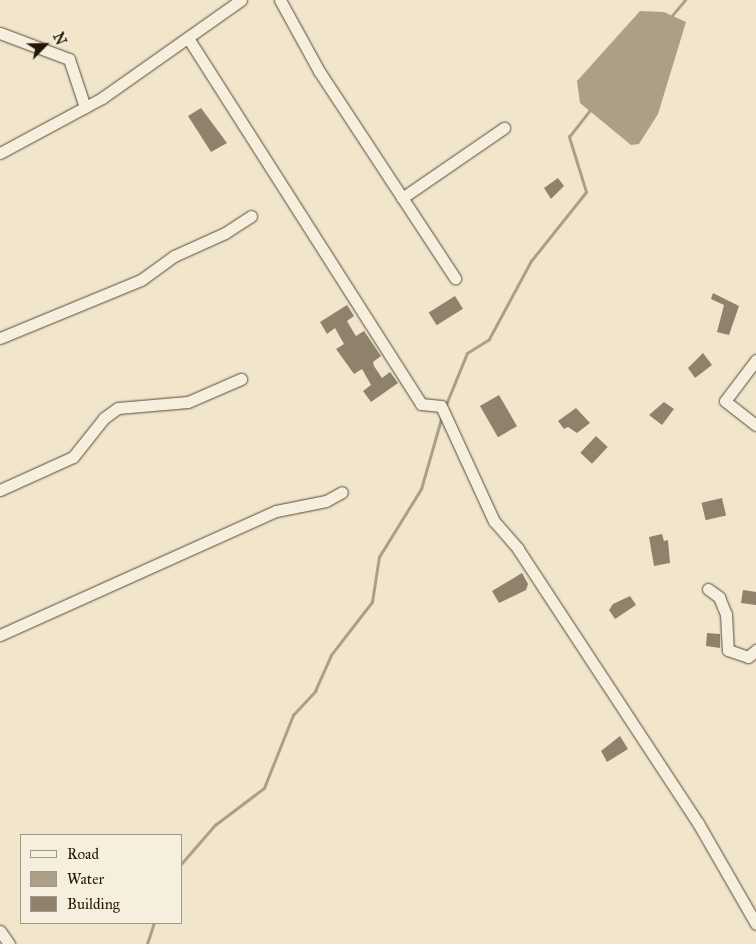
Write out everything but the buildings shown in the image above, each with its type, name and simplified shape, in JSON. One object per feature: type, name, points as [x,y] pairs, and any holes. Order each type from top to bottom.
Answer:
[{"type":"street","points":[[0,153],[85,108],[241,0]]},
{"type":"street","points":[[280,0],[319,71],[455,278]]},
{"type":"street","points":[[0,34],[69,59],[85,108]]},
{"type":"street","points":[[188,38],[421,404],[441,406],[494,521],[518,549],[698,823],[756,924]]},
{"type":"street","points":[[402,198],[504,128]]},
{"type":"street","points":[[0,338],[141,280],[174,256],[225,234],[252,216]]},
{"type":"street","points":[[756,360],[725,401],[756,425]]},
{"type":"street","points":[[0,490],[74,457],[104,418],[118,408],[188,402],[240,379]]},
{"type":"street","points":[[0,635],[276,511],[326,501],[342,492]]},
{"type":"street","points":[[708,589],[719,597],[726,614],[728,650],[748,657],[756,650]]},
{"type":"street","points":[[0,931],[9,944]]},
{"type":"water","points":[[640,11],[664,12],[686,22],[658,114],[639,144],[631,145],[580,103],[577,81]]},
{"type":"waterway","points":[[670,18],[685,0]]},
{"type":"waterway","points":[[445,407],[467,353],[489,339],[531,261],[586,192],[569,137],[591,109]]},
{"type":"waterway","points":[[182,863],[215,825],[264,788],[293,715],[315,691],[331,655],[372,602],[379,557],[421,489],[442,416]]},
{"type":"waterway","points":[[147,944],[154,924]]}]
